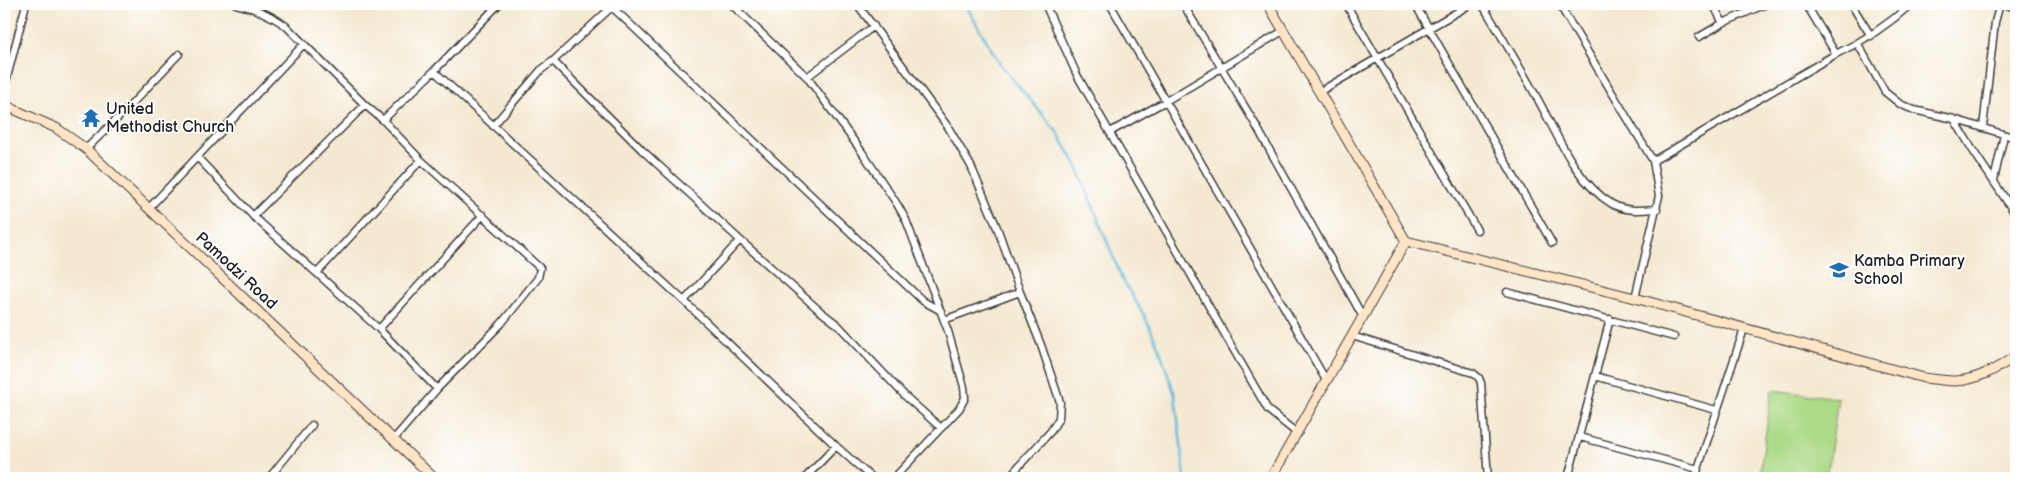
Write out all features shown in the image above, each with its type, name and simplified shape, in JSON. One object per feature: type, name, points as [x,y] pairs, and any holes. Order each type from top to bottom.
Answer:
[{"type":"street","points":[[4,89],[26,4]]},
{"type":"street","points":[[236,4],[256,8],[272,16],[304,44],[365,105],[384,120],[422,160],[540,268],[538,278],[501,324],[437,389],[394,439]]},
{"type":"street","points":[[384,120],[499,4]]},
{"type":"street","points":[[730,4],[808,77],[862,152],[906,220],[941,311],[964,388],[965,398],[959,409],[894,478]]},
{"type":"street","points":[[857,4],[948,127],[971,166],[998,230],[1060,402],[1059,418],[1051,431],[1008,478]]},
{"type":"street","points":[[1045,4],[1076,75],[1268,410],[1298,434]]},
{"type":"street","points":[[1110,4],[1327,382]]},
{"type":"street","points":[[1184,4],[1254,122],[1363,317]]},
{"type":"street","points":[[1268,4],[1406,241],[1635,298],[1924,378],[1956,381],[1970,378],[1990,372],[2016,356]]},
{"type":"street","points":[[1346,4],[1477,230]]},
{"type":"street","points":[[1415,4],[1552,243]]},
{"type":"street","points":[[1319,92],[1471,4]]},
{"type":"street","points":[[1482,4],[1575,166],[1597,194],[1614,205],[1631,211],[1657,209]]},
{"type":"street","points":[[1559,4],[1653,161],[1659,196],[1635,298]]},
{"type":"street","points":[[1713,4],[1724,23]]},
{"type":"street","points":[[1699,37],[1724,23],[1766,4]]},
{"type":"street","points":[[1806,4],[1836,54]]},
{"type":"street","points":[[1851,4],[1871,36]]},
{"type":"street","points":[[1653,161],[1836,54],[1858,44],[1884,27],[1911,4]]},
{"type":"street","points":[[1983,128],[1995,22],[2001,4],[2016,8]]},
{"type":"street","points":[[493,126],[541,70],[614,5],[922,301],[941,311]]},
{"type":"street","points":[[808,77],[874,26]]},
{"type":"street","points":[[1110,132],[1221,69],[1283,31]]},
{"type":"street","points":[[148,209],[304,44]]},
{"type":"street","points":[[1858,44],[1885,92],[1900,104],[1914,110],[2016,138]]},
{"type":"street","points":[[86,148],[127,109],[179,54]]},
{"type":"street","points":[[553,61],[642,150],[740,240],[838,325],[905,396],[941,428]]},
{"type":"street","points":[[434,71],[684,301],[872,478]]},
{"type":"street","name":"Pamodzi Road","points":[[4,105],[56,128],[86,148],[148,209],[434,478]]},
{"type":"street","points":[[253,216],[365,105]]},
{"type":"street","points":[[1954,120],[2016,215]]},
{"type":"street","points":[[1994,180],[2004,135]]},
{"type":"street","points":[[198,157],[253,216],[379,329],[437,389]]},
{"type":"street","points":[[317,273],[422,160]]},
{"type":"street","points":[[379,329],[484,215]]},
{"type":"street","points":[[684,301],[740,240]]},
{"type":"street","points":[[1271,478],[1298,434],[1406,241]]},
{"type":"street","points":[[944,320],[1020,292]]},
{"type":"street","points":[[1508,292],[1674,338]]},
{"type":"street","points":[[1568,478],[1610,320]]},
{"type":"street","points":[[1695,478],[1744,329]]},
{"type":"street","points":[[1352,336],[1455,366],[1473,373],[1479,378],[1482,384],[1488,478]]},
{"type":"street","points":[[1595,376],[1716,410]]},
{"type":"street","points":[[270,478],[312,425]]},
{"type":"street","points":[[1580,437],[1698,469]]},
{"type":"street","points":[[805,478],[836,446]]},
{"type":"green space","points":[[1772,390],[1838,398],[1827,478],[1759,478]]},
{"type":"waterway","points":[[965,4],[1000,64],[1057,132],[1076,164],[1122,279],[1144,315],[1159,348],[1175,395],[1185,478]]},
{"type":"place","name":"United Methodist Church","points":[[91,118]]},
{"type":"place","name":"Kamba Primary School","points":[[1839,270]]}]
